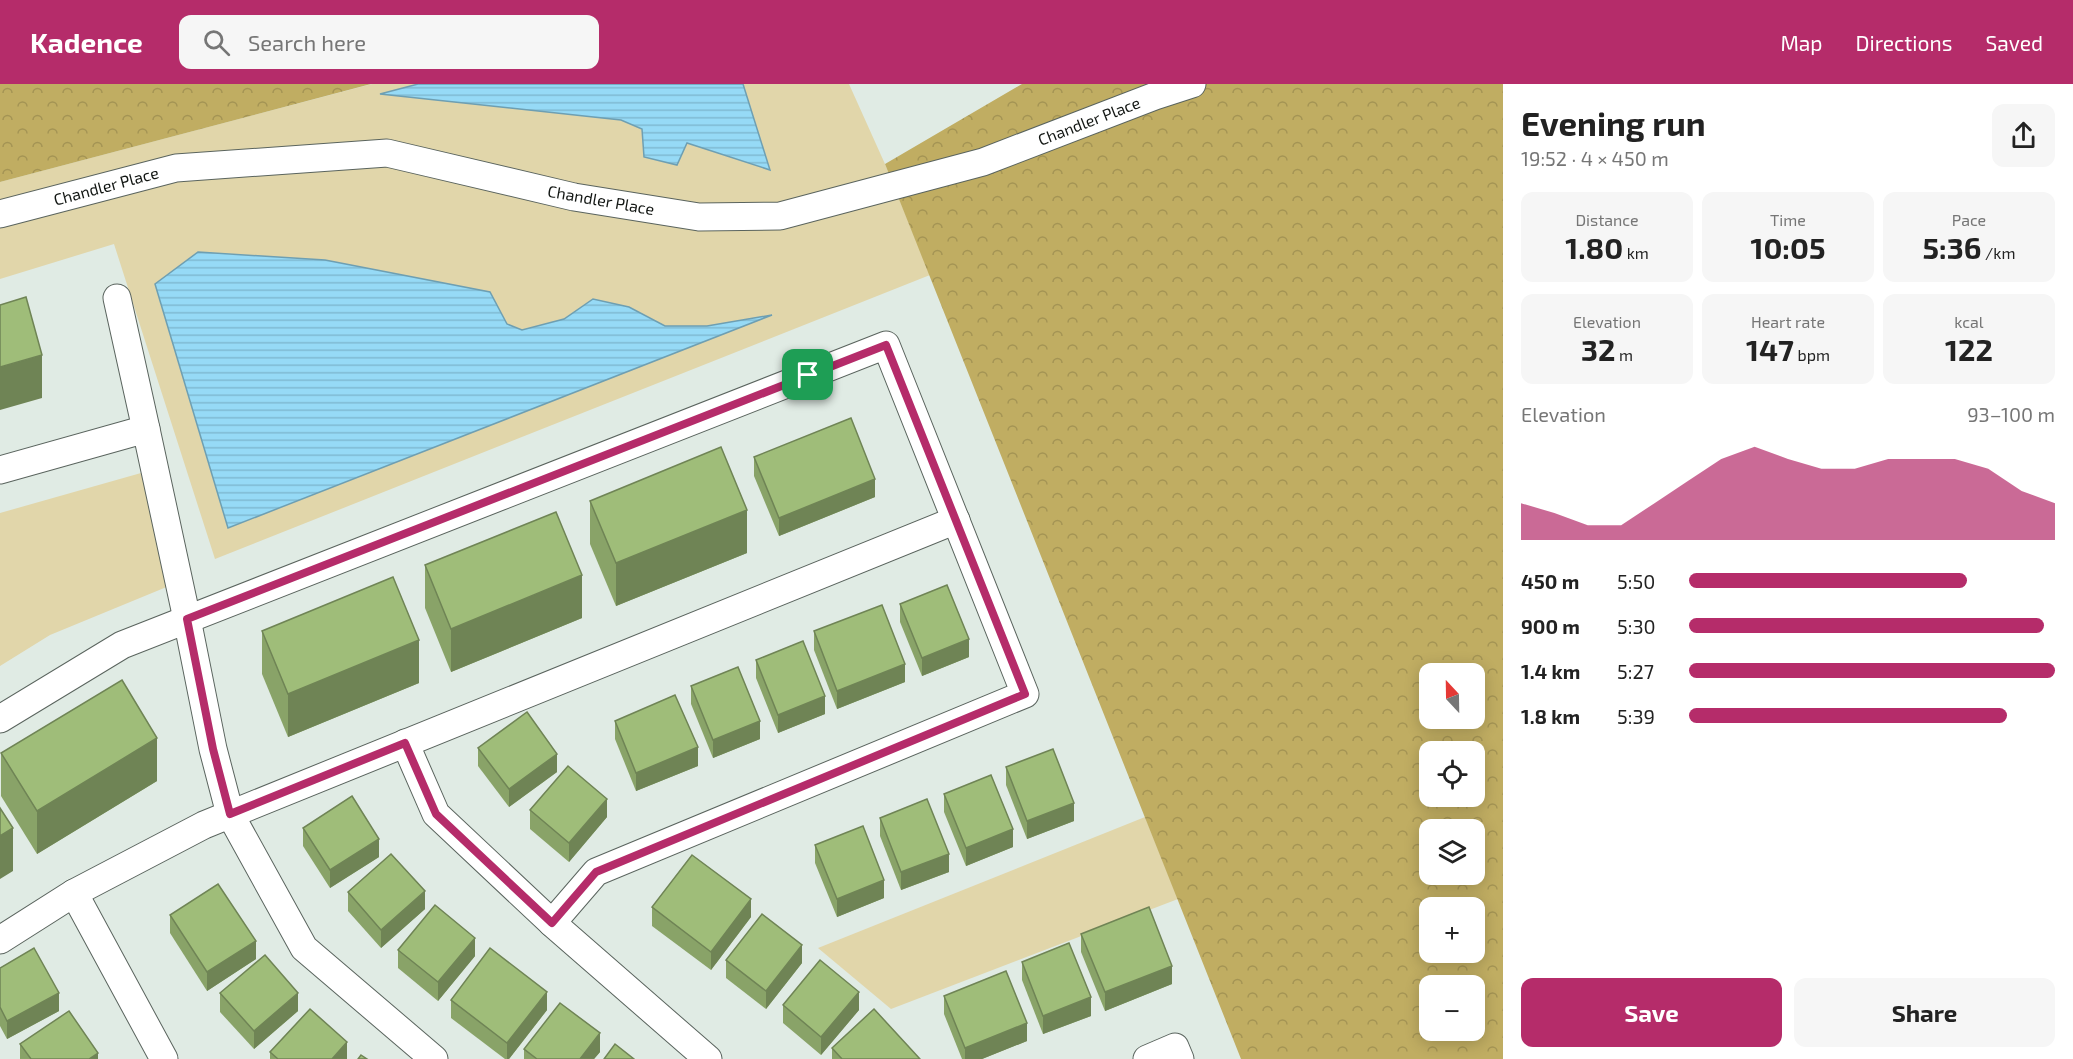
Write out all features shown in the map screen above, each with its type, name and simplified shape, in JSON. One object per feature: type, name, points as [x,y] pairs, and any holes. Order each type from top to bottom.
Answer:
[{"type":"street","name":"Chandler Place","points":[[0,214],[176,168],[387,153],[574,197],[699,217],[780,216],[983,162],[1192,84]]},
{"type":"street","points":[[117,298],[213,749],[230,814],[304,948],[434,1059]]},
{"type":"street","points":[[0,719],[122,645],[886,345],[1025,694],[596,872],[552,923]]},
{"type":"street","points":[[0,470],[146,429]]},
{"type":"street","points":[[0,940],[74,893],[204,825],[956,520]]},
{"type":"street","points":[[405,743],[436,814],[552,923],[708,1059]]},
{"type":"street","points":[[74,893],[164,1059]]},
{"type":"street","points":[[1147,1059],[1176,1047],[1180,1059]]},
{"type":"shaded area","points":[[372,84],[849,84],[885,164],[930,275],[215,559],[114,244],[0,279],[0,182]]},
{"type":"shaded area","points":[[141,473],[169,586],[50,635],[0,666],[0,513]]},
{"type":"shaded area","points":[[1145,817],[1178,899],[891,1009],[818,948]]},
{"type":"green space","points":[[0,84],[371,84],[0,182]]},
{"type":"green space","points":[[1022,84],[1503,84],[1503,1059],[1241,1059],[885,164]]},
{"type":"water","points":[[418,84],[743,84],[770,170],[687,143],[677,165],[644,157],[642,129],[621,120],[380,94]]},
{"type":"water","points":[[198,252],[325,260],[490,292],[507,324],[522,330],[564,319],[593,299],[629,307],[665,326],[707,326],[772,315],[228,528],[155,284]]},
{"type":"building","points":[[26,297],[42,355],[0,367],[0,305]]},
{"type":"building","points":[[851,418],[875,479],[779,518],[754,457]]},
{"type":"building","points":[[721,447],[747,510],[616,563],[590,501]]},
{"type":"building","points":[[556,512],[582,575],[451,629],[425,565]]},
{"type":"building","points":[[393,577],[419,640],[288,694],[262,631]]},
{"type":"building","points":[[947,585],[969,639],[922,658],[900,604]]},
{"type":"building","points":[[882,605],[905,664],[837,691],[814,631]]},
{"type":"building","points":[[803,641],[825,696],[778,715],[756,660]]},
{"type":"building","points":[[738,667],[760,721],[713,740],[691,686]]},
{"type":"building","points":[[122,680],[157,738],[37,811],[1,753]]},
{"type":"building","points":[[675,695],[698,747],[636,773],[615,721]]},
{"type":"building","points":[[527,712],[557,754],[509,789],[478,748]]},
{"type":"building","points":[[1053,749],[1074,803],[1027,821],[1006,767]]},
{"type":"building","points":[[568,766],[607,799],[569,843],[530,810]]},
{"type":"building","points":[[991,775],[1013,829],[966,848],[944,794]]},
{"type":"building","points":[[352,796],[379,839],[330,870],[303,828]]},
{"type":"building","points":[[927,799],[949,854],[901,872],[880,818]]},
{"type":"building","points":[[0,808],[13,828],[0,836]]},
{"type":"building","points":[[863,826],[884,880],[837,899],[815,845]]},
{"type":"building","points":[[391,854],[425,891],[381,930],[348,892]]},
{"type":"building","points":[[692,855],[751,899],[711,952],[652,907]]},
{"type":"building","points":[[218,884],[256,941],[207,972],[170,915]]},
{"type":"building","points":[[435,905],[475,938],[438,982],[398,950]]},
{"type":"building","points":[[1149,907],[1172,966],[1105,992],[1081,934]]},
{"type":"building","points":[[762,914],[802,945],[766,991],[726,960]]},
{"type":"building","points":[[1069,943],[1091,997],[1043,1016],[1022,962]]},
{"type":"building","points":[[34,948],[59,993],[7,1021],[0,1007],[0,968]]},
{"type":"building","points":[[490,948],[547,992],[507,1043],[451,1000]]},
{"type":"building","points":[[265,955],[298,993],[254,1031],[220,993]]},
{"type":"building","points":[[820,960],[859,992],[821,1037],[783,1005]]},
{"type":"building","points":[[1006,971],[1027,1023],[965,1048],[944,996]]},
{"type":"building","points":[[560,1003],[600,1033],[580,1059],[537,1059],[524,1049]]},
{"type":"building","points":[[310,1009],[347,1042],[332,1059],[278,1059],[270,1052]]},
{"type":"building","points":[[874,1009],[920,1059],[842,1059],[832,1048]]},
{"type":"building","points":[[69,1011],[98,1053],[89,1059],[31,1059],[20,1044]]},
{"type":"building","points":[[615,1044],[634,1059],[604,1059]]},
{"type":"route","points":[[886,345],[1025,694],[596,872],[552,923],[436,814],[405,743],[230,814],[213,749],[187,619],[808,375],[886,345]]}]
